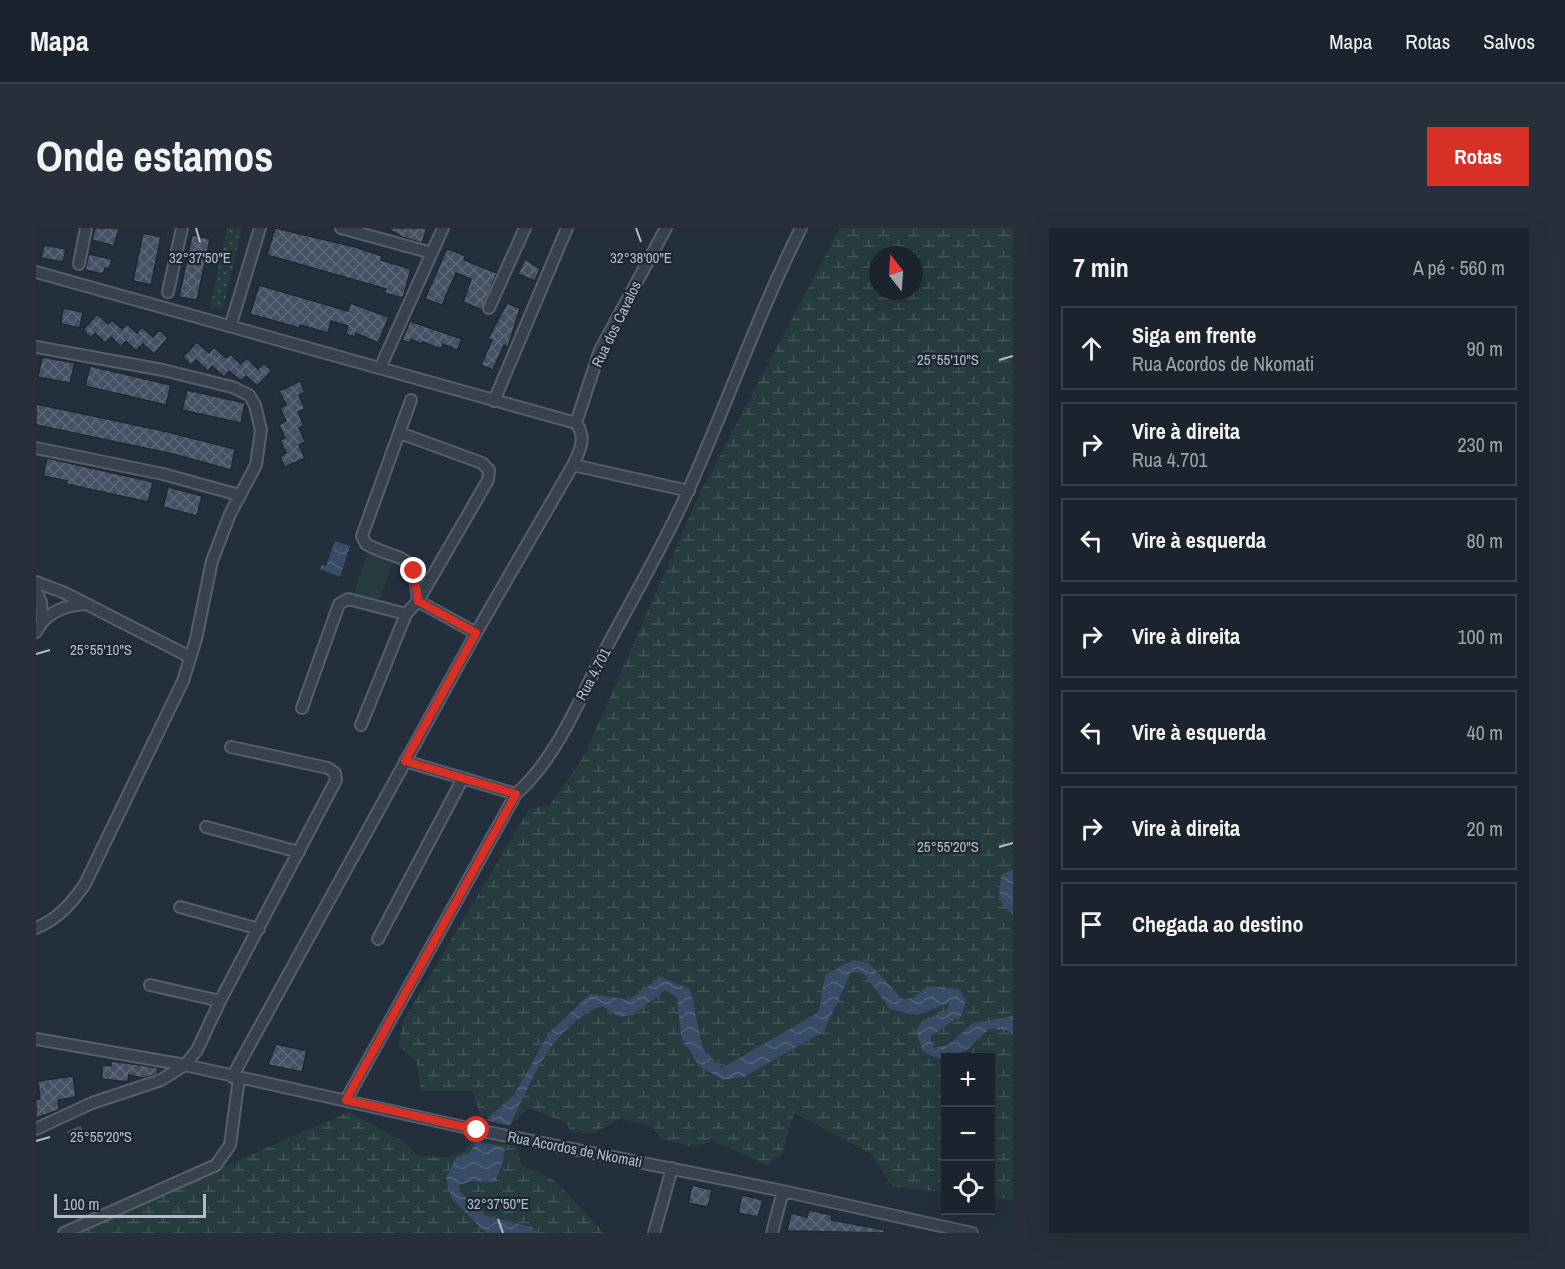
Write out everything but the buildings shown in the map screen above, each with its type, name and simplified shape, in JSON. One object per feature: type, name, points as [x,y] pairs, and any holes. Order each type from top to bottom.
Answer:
[{"type":"street","points":[[79,264],[86,228]]},
{"type":"street","points":[[168,292],[182,228]]},
{"type":"street","points":[[231,324],[260,228]]},
{"type":"street","points":[[341,228],[432,253]]},
{"type":"street","points":[[381,366],[443,228]]},
{"type":"street","points":[[489,308],[525,228]]},
{"type":"street","points":[[495,401],[567,228]]},
{"type":"street","name":"Rua dos Cavalos","points":[[576,423],[600,350],[666,228]]},
{"type":"street","name":"Rua 4.701","points":[[346,1100],[516,794],[539,770],[570,717],[660,550],[689,490],[751,337],[801,228]]},
{"type":"street","points":[[36,272],[231,324],[576,423],[580,429],[582,444],[573,465],[405,761],[235,1077],[230,1144],[216,1165],[64,1233]]},
{"type":"street","points":[[36,347],[163,370],[232,387],[249,395],[259,415],[259,451],[256,465],[239,495],[212,561],[183,681],[86,884],[56,918],[36,928]]},
{"type":"street","points":[[411,400],[362,536],[370,546],[398,555],[409,563],[414,571],[418,601]]},
{"type":"street","points":[[361,724],[406,614],[418,601],[488,480],[489,470],[482,463],[400,433]]},
{"type":"street","points":[[36,448],[163,474],[239,495]]},
{"type":"street","points":[[573,465],[689,490]]},
{"type":"street","points":[[36,582],[86,604],[190,657]]},
{"type":"street","points":[[36,591],[41,602],[42,620],[36,632]]},
{"type":"street","points":[[302,708],[342,602],[348,599],[406,614]]},
{"type":"street","points":[[418,601],[476,633]]},
{"type":"street","points":[[42,620],[67,607],[86,604]]},
{"type":"street","points":[[36,1129],[92,1103],[161,1080],[186,1065],[197,1050],[220,1001],[336,780],[335,773],[327,768],[231,747]]},
{"type":"street","points":[[405,761],[462,780],[516,794]]},
{"type":"street","points":[[378,939],[462,780]]},
{"type":"street","points":[[206,827],[299,852]]},
{"type":"street","points":[[180,907],[259,929]]},
{"type":"street","points":[[150,985],[220,1001]]},
{"type":"street","name":"Rua Acordos de Nkomati","points":[[36,1039],[186,1065],[477,1130],[783,1191],[972,1233]]},
{"type":"street","points":[[654,1233],[672,1168]]},
{"type":"street","points":[[772,1233],[783,1191]]},
{"type":"street","points":[[913,1233],[915,1220]]},
{"type":"green space","points":[[227,228],[242,228],[223,309],[210,308]]},
{"type":"green space","points":[[840,228],[1013,228],[1013,1200],[995,1198],[995,1053],[941,1053],[941,1192],[893,1187],[870,1153],[794,1113],[782,1154],[766,1165],[713,1141],[693,1147],[660,1139],[653,1127],[620,1119],[591,1134],[571,1131],[565,1122],[528,1108],[512,1123],[480,1115],[472,1091],[421,1091],[416,1061],[399,1046],[402,1023],[529,809],[550,805],[584,756],[698,497]]},
{"type":"green space","points":[[369,551],[394,560],[378,604],[353,595]]},
{"type":"green space","points":[[349,1112],[403,1141],[418,1156],[445,1157],[465,1151],[473,1140],[517,1146],[521,1164],[555,1181],[604,1233],[58,1233],[225,1166]]},
{"type":"water","points":[[335,541],[350,546],[340,577],[320,569],[322,565],[326,566]]},
{"type":"water","points":[[1013,869],[1013,915],[999,899],[1001,875]]},
{"type":"water","points":[[853,960],[869,963],[902,999],[913,998],[928,986],[959,989],[966,1000],[962,1015],[930,1037],[934,1048],[948,1045],[973,1023],[1013,1016],[1013,1035],[1008,1030],[989,1029],[966,1051],[941,1053],[940,1059],[923,1052],[916,1031],[922,1021],[948,1010],[949,1003],[917,1015],[890,1009],[864,974],[851,972],[824,1031],[744,1077],[723,1080],[699,1066],[681,1036],[677,998],[665,990],[633,1015],[619,1017],[602,1006],[584,1015],[569,1027],[545,1056],[510,1126],[486,1120],[514,1095],[549,1033],[590,994],[629,1000],[660,977],[690,989],[703,1050],[722,1068],[819,1012],[825,975]]},
{"type":"water","points":[[477,1142],[505,1147],[503,1162],[495,1182],[471,1181],[459,1185],[460,1192],[484,1215],[531,1227],[538,1233],[486,1233],[452,1199],[446,1178],[456,1157],[469,1153]]},
{"type":"route","points":[[414,571],[418,601],[476,633],[405,761],[462,780],[516,794],[346,1100],[477,1130]]}]
